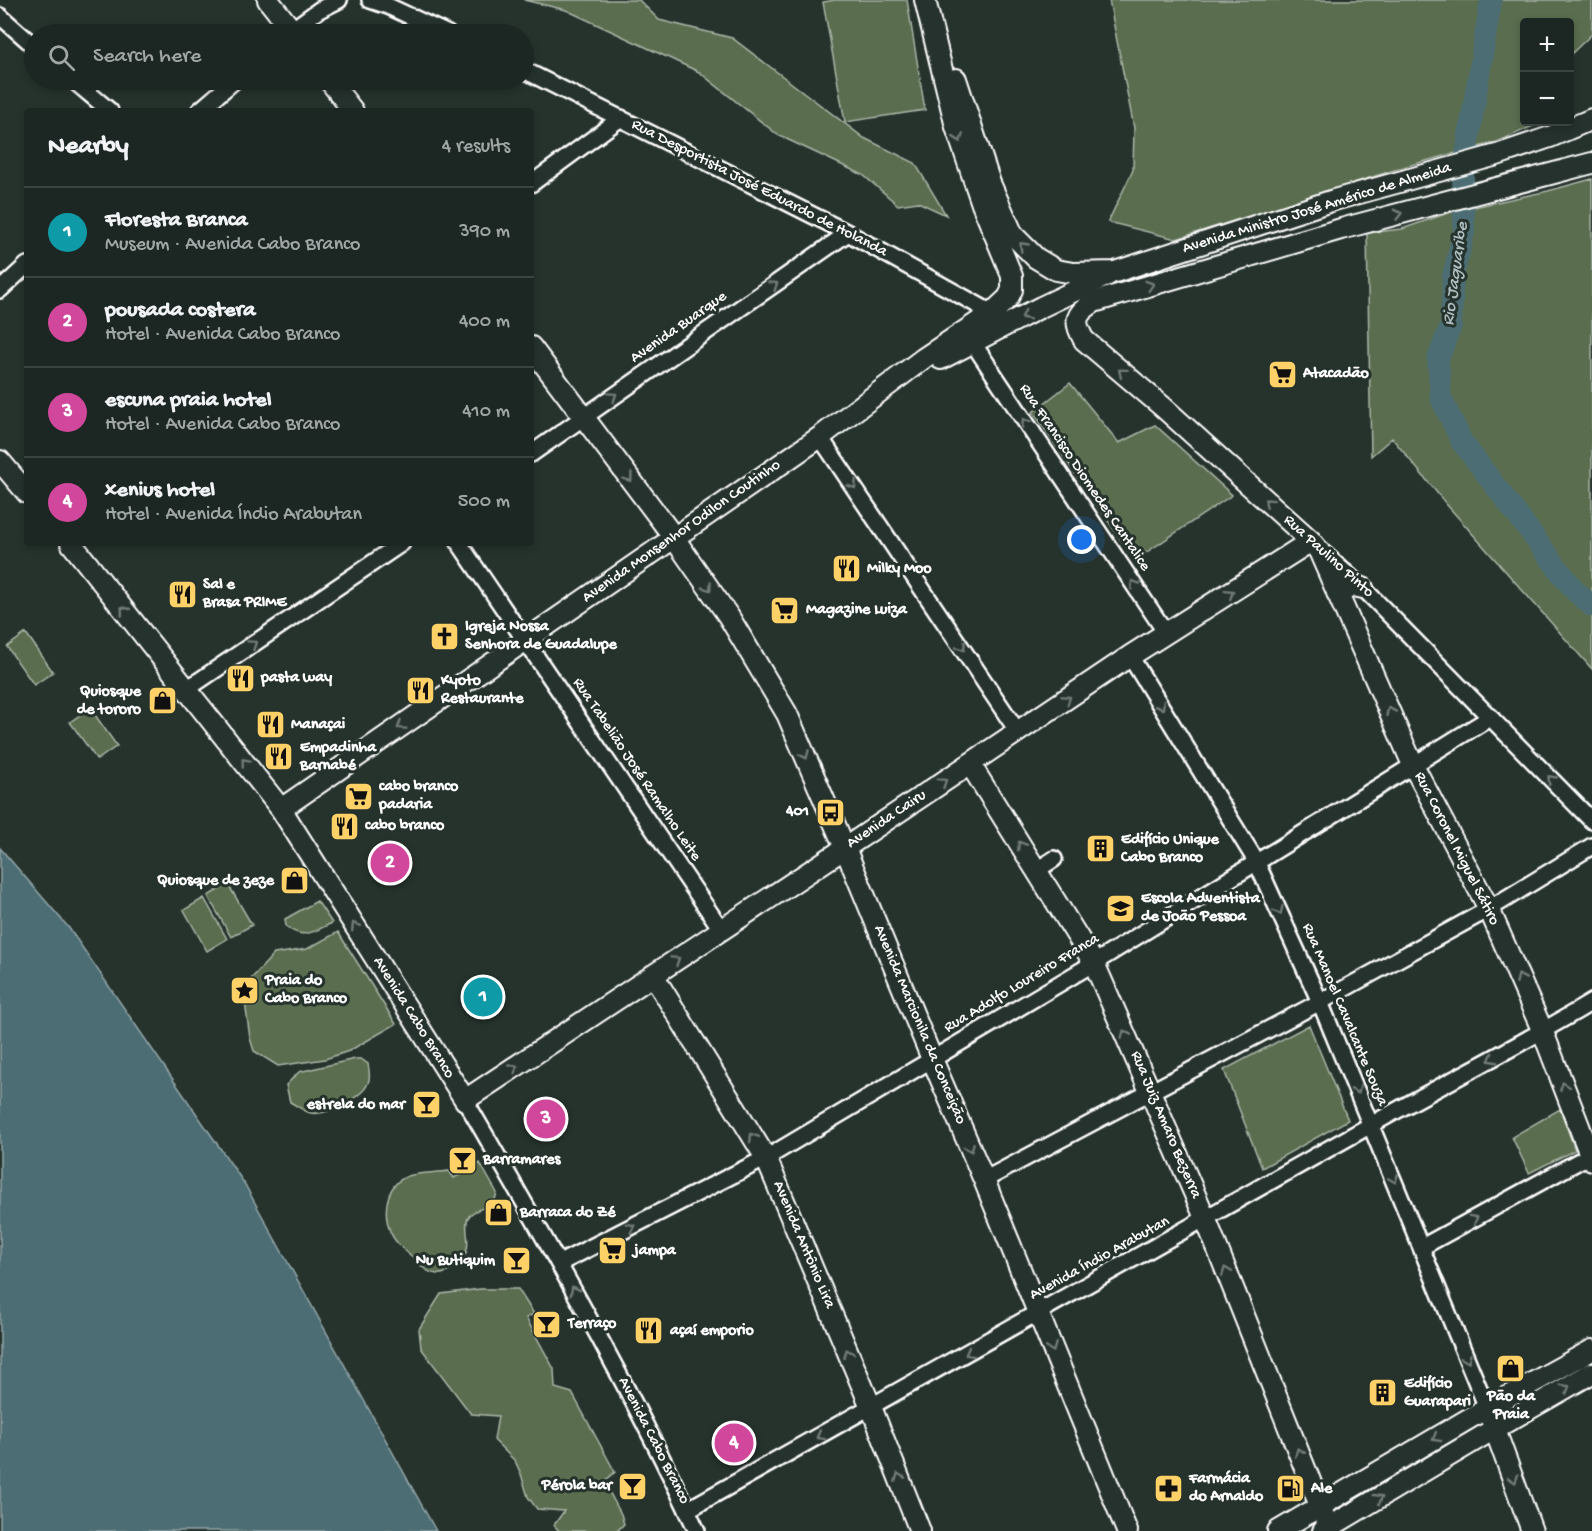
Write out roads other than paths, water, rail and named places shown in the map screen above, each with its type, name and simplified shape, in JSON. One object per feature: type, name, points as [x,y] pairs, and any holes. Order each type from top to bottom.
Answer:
[{"type":"main road","points":[[268,0],[285,24]]},
{"type":"main road","name":"Avenida Monsenhor Odilon Coutinho","points":[[281,809],[675,539],[820,437],[924,358],[992,313],[1008,298],[1012,290],[1012,276],[982,204],[956,127],[925,0]]},
{"type":"main road","name":"Avenida Ministro José Américo de Almeida","points":[[938,0],[957,82],[990,183],[1006,222],[1013,235],[1036,258],[1056,270],[1073,273],[1115,272],[1334,200],[1497,155],[1550,137],[1592,118]]},
{"type":"main road","points":[[337,90],[351,108]]},
{"type":"main road","name":"Avenida Ministro José Américo de Almeida","points":[[1094,302],[1341,229],[1592,163]]},
{"type":"main road","points":[[891,385],[1115,272]]},
{"type":"main road","name":"Rua Paulino Pinto","points":[[1094,302],[1083,309],[1078,316],[1077,327],[1084,340],[1163,407],[1311,541]]},
{"type":"main road","name":"Avenida Marcionila da Conceição","points":[[534,352],[675,539],[729,617],[787,714],[984,1180],[1127,1531]]},
{"type":"main road","points":[[0,461],[24,489]]},
{"type":"main road","name":"Rua Coronel Miguel Sátiro","points":[[1311,541],[1319,551],[1413,765],[1489,909],[1543,1032],[1591,1158]]},
{"type":"main road","name":"Avenida Cairu","points":[[465,1100],[1130,656],[1311,541]]},
{"type":"main road","name":"Avenida Cabo Branco","points":[[72,546],[281,809],[465,1100]]},
{"type":"main road","points":[[1337,592],[1354,586],[1363,588]]},
{"type":"main road","name":"Rua Juiz Amaro Bezerra","points":[[970,764],[1094,963],[1206,1220],[1321,1506],[1328,1530]]},
{"type":"main road","name":"Avenida Antônio Lira","points":[[653,975],[766,1158],[871,1407],[920,1531]]},
{"type":"main road","points":[[1278,1531],[1487,1408],[1592,1350]]},
{"type":"main road","points":[[1328,1530],[1592,1373]]},
{"type":"main road","points":[[1487,1408],[1532,1531]]},
{"type":"street","points":[[302,24],[319,10],[339,0]]},
{"type":"street","points":[[370,0],[427,24]]},
{"type":"street","points":[[0,16],[24,37]]},
{"type":"street","name":"Rua Desportista José Eduardo de Holanda","points":[[534,75],[849,233],[992,313]]},
{"type":"street","points":[[85,90],[106,108]]},
{"type":"street","points":[[202,108],[223,90]]},
{"type":"street","points":[[534,182],[621,118]]},
{"type":"street","name":"Avenida Buarque","points":[[534,452],[849,233]]},
{"type":"street","points":[[0,290],[24,268]]},
{"type":"street","name":"Rua Francisco Diomedes Cantalice","points":[[973,343],[1166,633]]},
{"type":"street","points":[[820,437],[1018,732]]},
{"type":"street","name":"Rua Paulino Pinto","points":[[1311,541],[1363,588],[1592,821]]},
{"type":"street","points":[[187,689],[398,546]]},
{"type":"street","name":"Rua Tabelião José Ramalho Leite","points":[[461,546],[721,929]]},
{"type":"street","name":"Rua Manoel Cavalcante Souza","points":[[1130,656],[1256,861],[1320,1002],[1372,1125],[1487,1408]]},
{"type":"street","name":"Rua Adolfo Loureiro Franca","points":[[560,1263],[766,1158],[1094,963],[1491,717]]},
{"type":"street","points":[[984,1180],[1320,1002],[1489,909],[1592,846]]},
{"type":"street","points":[[1037,870],[1054,860]]},
{"type":"street","name":"Avenida Índio Arabutan","points":[[687,1510],[1372,1125],[1543,1032],[1592,1002]]},
{"type":"street","name":"Avenida Cabo Branco","points":[[465,1100],[560,1263],[617,1369],[697,1531]]},
{"type":"street","points":[[1422,1247],[1591,1158]]},
{"type":"water","points":[[0,848],[69,928],[244,1183],[436,1531],[0,1531]]},
{"type":"waterway","name":"Rio Jaguaribe","points":[[1491,0],[1463,173],[1464,232],[1453,276],[1451,325],[1438,359],[1441,398],[1462,442],[1575,591],[1592,606]]},
{"type":"place","name":"Atacadão","points":[[1282,374]]},
{"type":"place","name":"Milky Moo","points":[[846,569]]},
{"type":"place","name":"Sal e Brasa PRIME","points":[[182,594]]},
{"type":"place","name":"Magazine Luiza","points":[[785,610]]},
{"type":"place","name":"Igreja Nossa Senhora de Guadalupe","points":[[444,636]]},
{"type":"place","name":"pasta way","points":[[240,678]]},
{"type":"place","name":"Kyoto Restaurante","points":[[420,690]]},
{"type":"place","name":"Quiosque de tororo","points":[[162,701]]},
{"type":"place","name":"Manaçai","points":[[270,725]]},
{"type":"place","name":"Empadinha Barnabé","points":[[279,757]]},
{"type":"place","name":"cabo branco padaria","points":[[358,796]]},
{"type":"place","name":"401","points":[[830,812]]},
{"type":"place","name":"cabo branco","points":[[344,826]]},
{"type":"place","name":"Edifício Unique Cabo Branco","points":[[1100,849]]},
{"type":"place","name":"pousada costera","points":[[390,863]]},
{"type":"place","name":"Quiosque de zeze","points":[[295,881]]},
{"type":"place","name":"Escola Adventista de João Pessoa","points":[[1120,908]]},
{"type":"place","name":"Praia do Cabo Branco","points":[[244,990]]},
{"type":"place","name":"Floresta Branca","points":[[483,997]]},
{"type":"place","name":"estrela do mar","points":[[426,1105]]},
{"type":"place","name":"escuna praia hotel","points":[[546,1119]]},
{"type":"place","name":"Barramares","points":[[462,1160]]},
{"type":"place","name":"Barraca do Zé","points":[[499,1213]]},
{"type":"place","name":"jampa","points":[[613,1251]]},
{"type":"place","name":"Nu Butiquim","points":[[516,1261]]},
{"type":"place","name":"Terraço","points":[[547,1324]]},
{"type":"place","name":"açaí emporio","points":[[649,1331]]},
{"type":"place","name":"Pão da Praia","points":[[1511,1369]]},
{"type":"place","name":"Edifício Guarapari","points":[[1383,1393]]},
{"type":"place","name":"xenius hotel","points":[[734,1443]]},
{"type":"place","name":"Pérola bar","points":[[633,1486]]},
{"type":"place","name":"Farmácia do Arnaldo","points":[[1168,1488]]},
{"type":"place","name":"Ale","points":[[1290,1489]]}]
